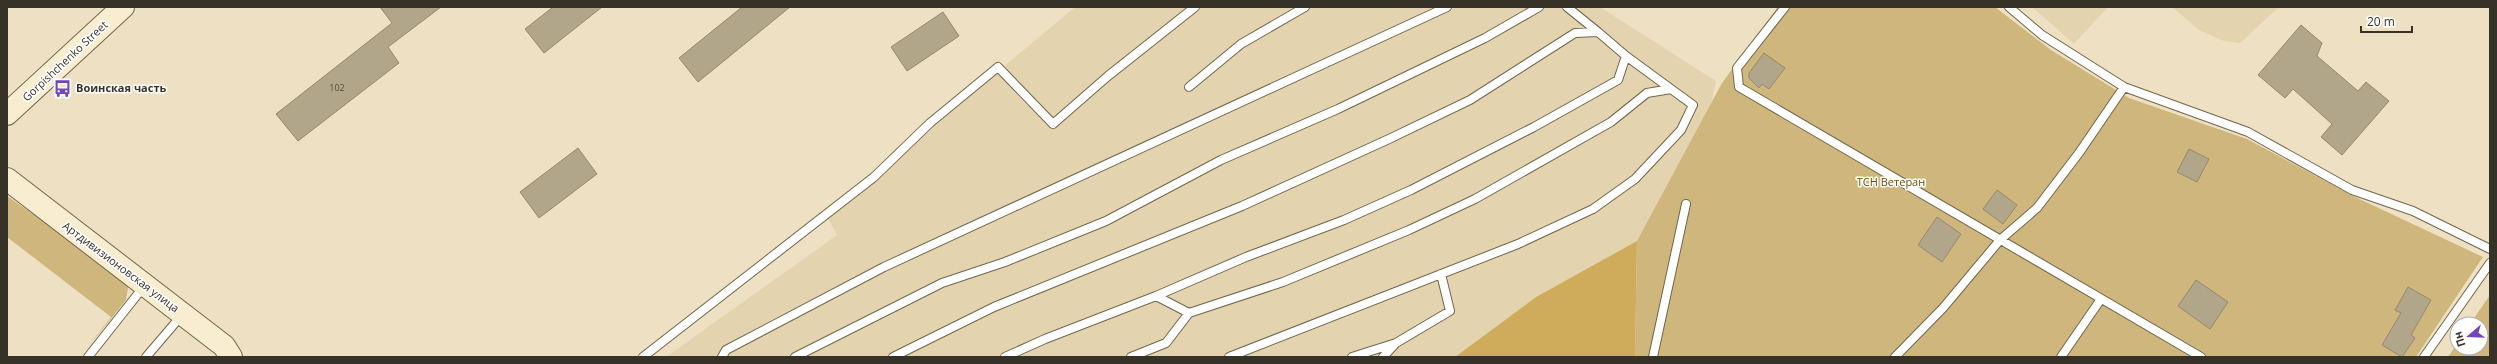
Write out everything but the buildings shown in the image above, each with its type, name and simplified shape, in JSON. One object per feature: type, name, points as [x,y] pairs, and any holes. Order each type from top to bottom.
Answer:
[{"type":"street","name":"Gorpishchenko Street","points":[[7,114],[123,7]]},
{"type":"street","name":"Артдивизионовская улица","points":[[7,179],[231,352]]},
{"type":"lane","points":[[642,357],[874,177],[930,123],[998,67],[1053,124],[1195,7]]},
{"type":"lane","points":[[1189,87],[1241,44],[1305,7]]},
{"type":"lane","points":[[722,357],[726,350],[884,267],[1447,7]]},
{"type":"lane","points":[[795,357],[942,283],[1005,262],[1106,221],[1221,160],[1338,109],[1485,38],[1539,7]]},
{"type":"lane","points":[[1229,357],[1518,244],[1593,209],[1635,179],[1681,130],[1693,105],[1626,56],[1567,7]]},
{"type":"lane","points":[[1785,7],[1737,68],[1739,87],[2199,357]]},
{"type":"lane","points":[[2009,7],[2042,35],[2124,87],[2248,132],[2352,190],[2413,211],[2490,249]]},
{"type":"lane","points":[[893,357],[994,307],[1242,206],[1389,139],[1470,100],[1575,33],[1598,32]]},
{"type":"lane","points":[[1005,357],[1045,339],[1156,296],[1246,257],[1344,220],[1425,183],[1534,127],[1618,80],[1626,56]]},
{"type":"lane","points":[[1895,357],[1943,308],[2000,240],[2037,208],[2079,153],[2124,87]]},
{"type":"lane","points":[[1131,357],[1166,343],[1189,313],[1283,282],[1469,202],[1611,122],[1647,93],[1671,89]]},
{"type":"lane","points":[[1653,357],[1686,204]]},
{"type":"lane","points":[[2424,357],[2490,263]]},
{"type":"lane","points":[[1352,357],[1396,343],[1450,311],[1441,274]]},
{"type":"lane","points":[[88,357],[145,285]]},
{"type":"lane","points":[[1156,296],[1189,313]]},
{"type":"lane","points":[[2061,357],[2101,299]]},
{"type":"lane","points":[[146,357],[182,314]]},
{"type":"lane","points":[[1383,357],[1396,343]]},
{"type":"shaded area","points":[[1075,7],[1600,7],[1716,81],[1706,127],[1637,241],[1536,297],[1455,357],[666,357],[837,235],[826,215]]},
{"type":"shaded area","points":[[2032,7],[2108,7],[2074,44]]},
{"type":"shaded area","points":[[2172,7],[2285,7],[2277,9],[2240,43],[2224,41],[2199,30]]},
{"type":"shaded area","points":[[1637,241],[1635,357],[1455,357],[1536,297]]},
{"type":"green space","name":"ТСН Ветеран","points":[[1778,7],[1995,7],[2051,50],[2129,98],[2247,139],[2353,196],[2483,257],[2416,357],[1635,357],[1637,241],[1722,83]]},
{"type":"green space","points":[[7,196],[129,281],[126,300],[87,348],[111,317],[7,237]]},
{"type":"green space","points":[[2490,295],[2490,357],[2448,357],[2449,356],[2489,356],[2489,316],[2476,316]]},
{"type":"place","name":"Воинская часть","points":[[63,88]]}]
